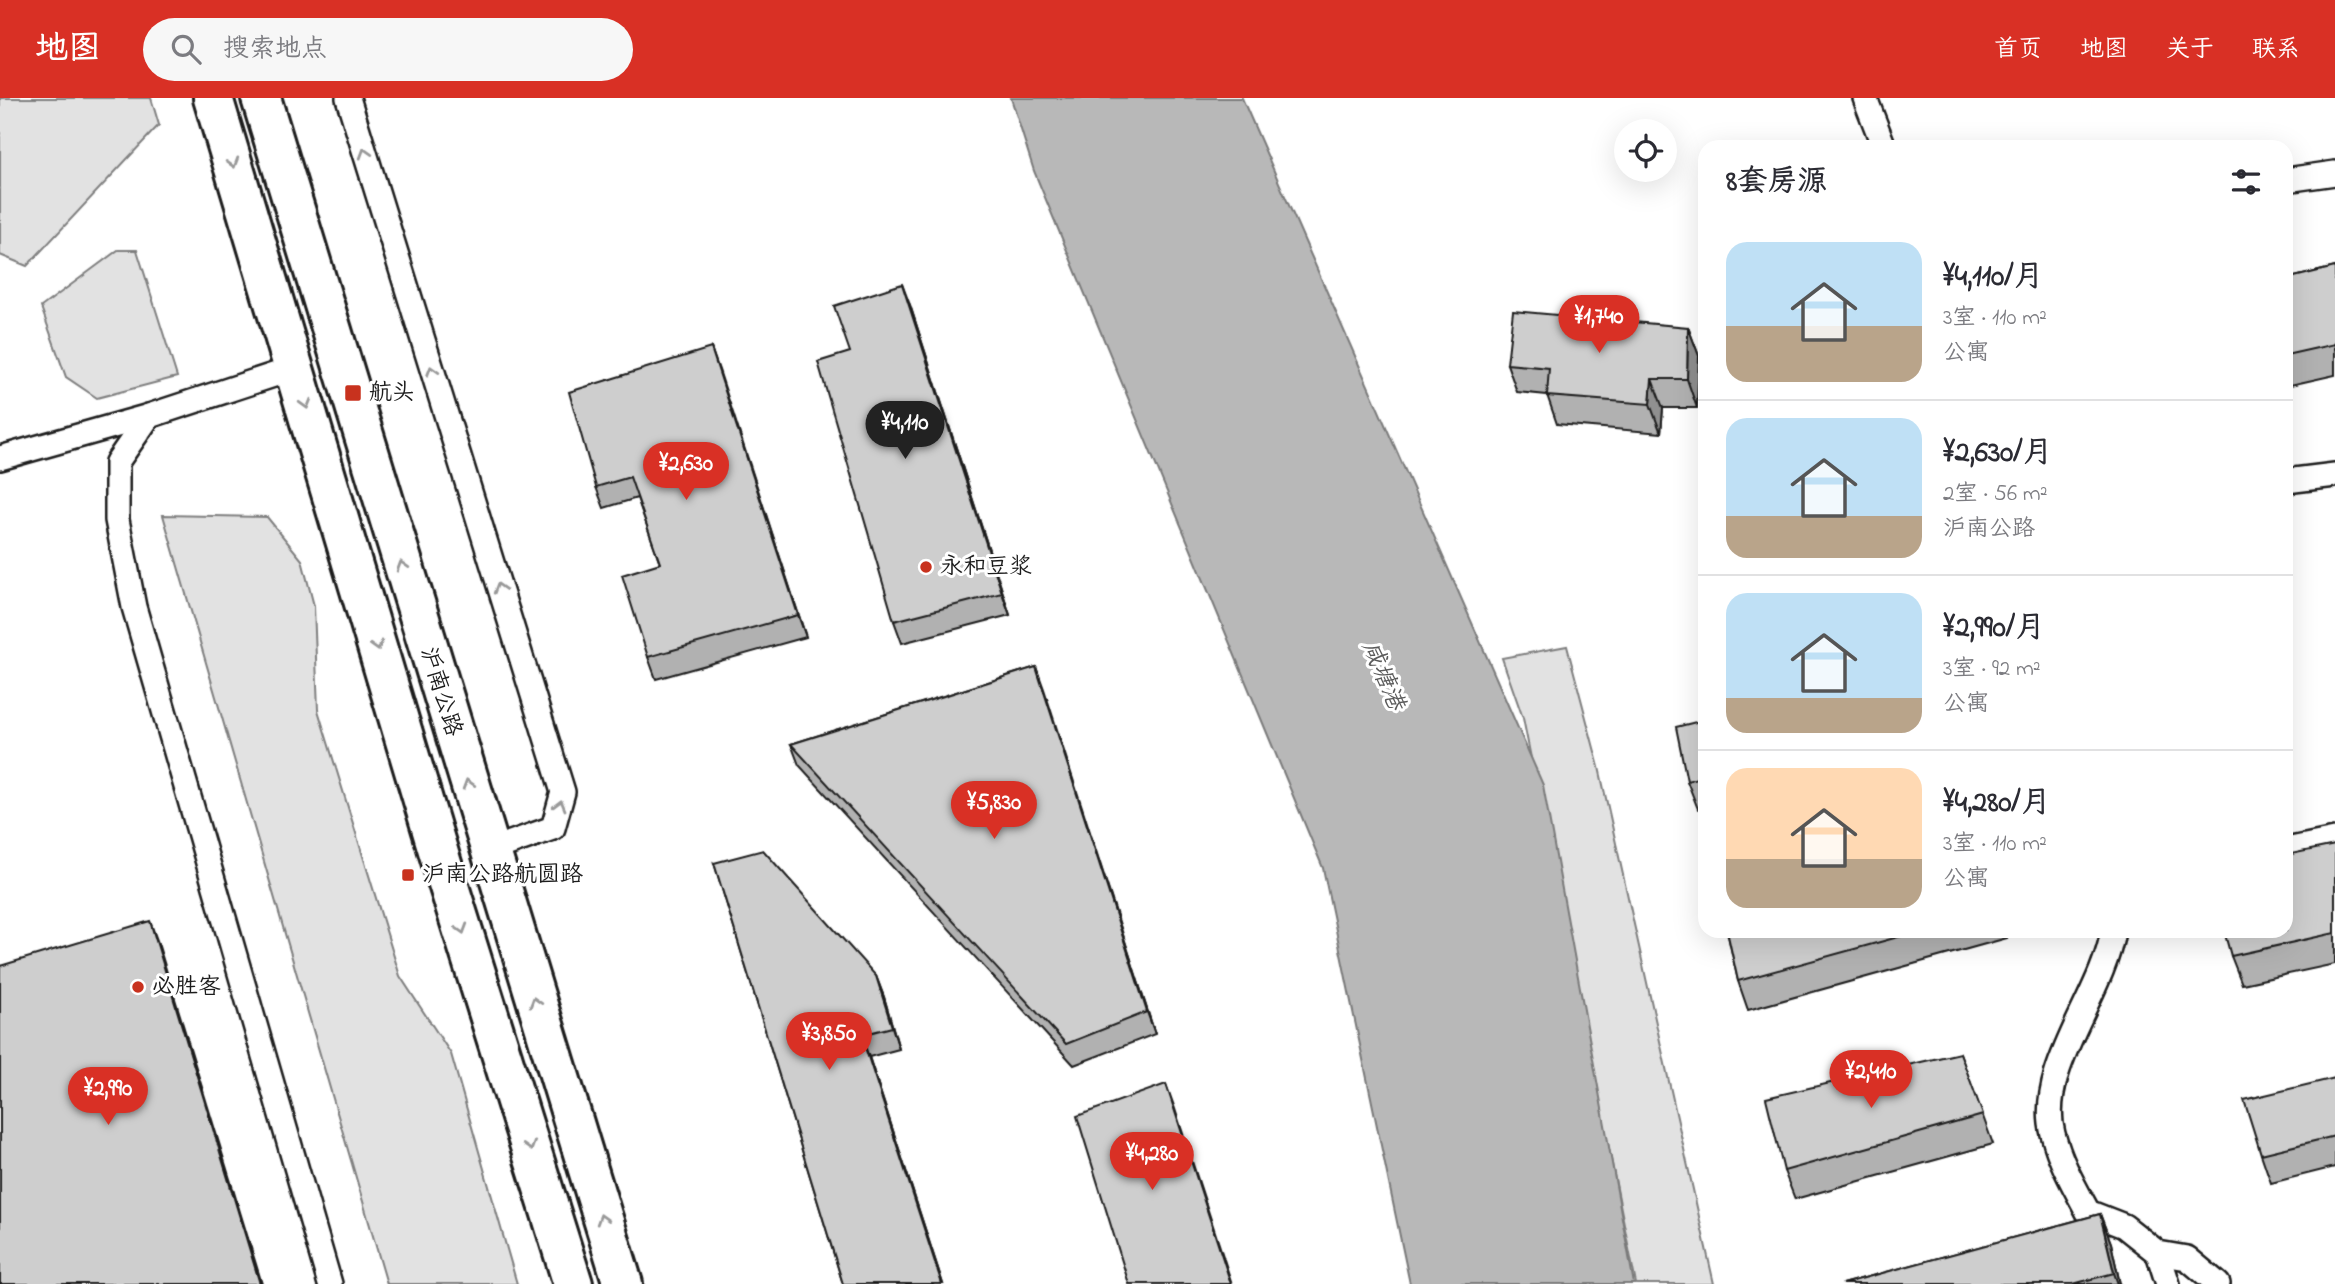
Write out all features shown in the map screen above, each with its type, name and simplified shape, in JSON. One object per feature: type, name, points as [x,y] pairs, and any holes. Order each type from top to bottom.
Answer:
[{"type":"main road","name":"沪南公路","points":[[213,98],[442,864],[573,1284]]},
{"type":"main road","name":"沪南公路","points":[[261,98],[488,851],[623,1284]]},
{"type":"lane","points":[[348,98],[563,792],[554,828],[488,851]]},
{"type":"lane","points":[[1865,98],[1881,140]]},
{"type":"lane","points":[[2293,179],[2335,173]]},
{"type":"lane","points":[[0,458],[149,416],[295,368]]},
{"type":"lane","points":[[149,416],[117,462],[117,520],[134,607],[330,1284]]},
{"type":"lane","points":[[2293,480],[2335,475]]},
{"type":"lane","points":[[2293,849],[2335,840]]},
{"type":"lane","points":[[2112,938],[2092,996],[2052,1087],[2052,1131],[2065,1170],[2088,1212],[2124,1226],[2158,1253],[2187,1258],[2218,1284]]},
{"type":"lane","points":[[2158,1253],[2168,1284]]},
{"type":"shaded area","points":[[0,98],[151,98],[159,125],[27,266],[0,255]]},
{"type":"shaded area","points":[[118,250],[137,250],[177,377],[97,398],[66,377],[41,307]]},
{"type":"shaded area","points":[[163,515],[267,517],[302,560],[314,606],[318,710],[400,976],[451,1054],[517,1284],[387,1284]]},
{"type":"shaded area","points":[[1567,646],[1599,767],[1714,1284],[1636,1284],[1523,718],[1502,658]]},
{"type":"water","name":"咸塘港","points":[[1011,98],[1242,98],[1543,785],[1634,1284],[1410,1284],[1323,868],[1034,171]]},
{"type":"building","points":[[2335,267],[2335,344],[2293,353],[2293,277]]},
{"type":"building","points":[[902,284],[1002,593],[894,621],[818,362],[850,352],[834,306]]},
{"type":"building","points":[[1513,311],[1688,327],[1687,379],[1652,379],[1650,404],[1547,396],[1549,368],[1507,364]]},
{"type":"building","points":[[711,348],[798,615],[648,657],[622,575],[660,563],[630,477],[596,487],[569,392]]},
{"type":"building","points":[[1036,667],[1147,1012],[1066,1044],[791,744]]},
{"type":"building","points":[[1698,722],[1698,778],[1687,781],[1676,727]]},
{"type":"building","points":[[2335,845],[2335,933],[2231,956],[2226,938],[2293,938],[2293,854]]},
{"type":"building","points":[[763,850],[876,976],[892,1027],[861,1035],[942,1284],[843,1284],[714,863]]},
{"type":"building","points":[[150,921],[260,1284],[0,1284],[0,966]]},
{"type":"building","points":[[1729,938],[1895,938],[1738,981]]},
{"type":"building","points":[[1960,1053],[1983,1115],[1784,1171],[1766,1098]]},
{"type":"building","points":[[2335,1078],[2335,1136],[2261,1154],[2244,1100]]},
{"type":"building","points":[[1166,1084],[1231,1284],[1129,1284],[1077,1116]]},
{"type":"building","points":[[2100,1214],[2114,1273],[2073,1284],[1842,1284]]},
{"type":"place","name":"航头","points":[[353,393]]},
{"type":"place","name":"永和豆浆","points":[[926,567]]},
{"type":"place","name":"沪南公路航圆路","points":[[408,875]]},
{"type":"place","name":"必胜客","points":[[138,987]]}]
